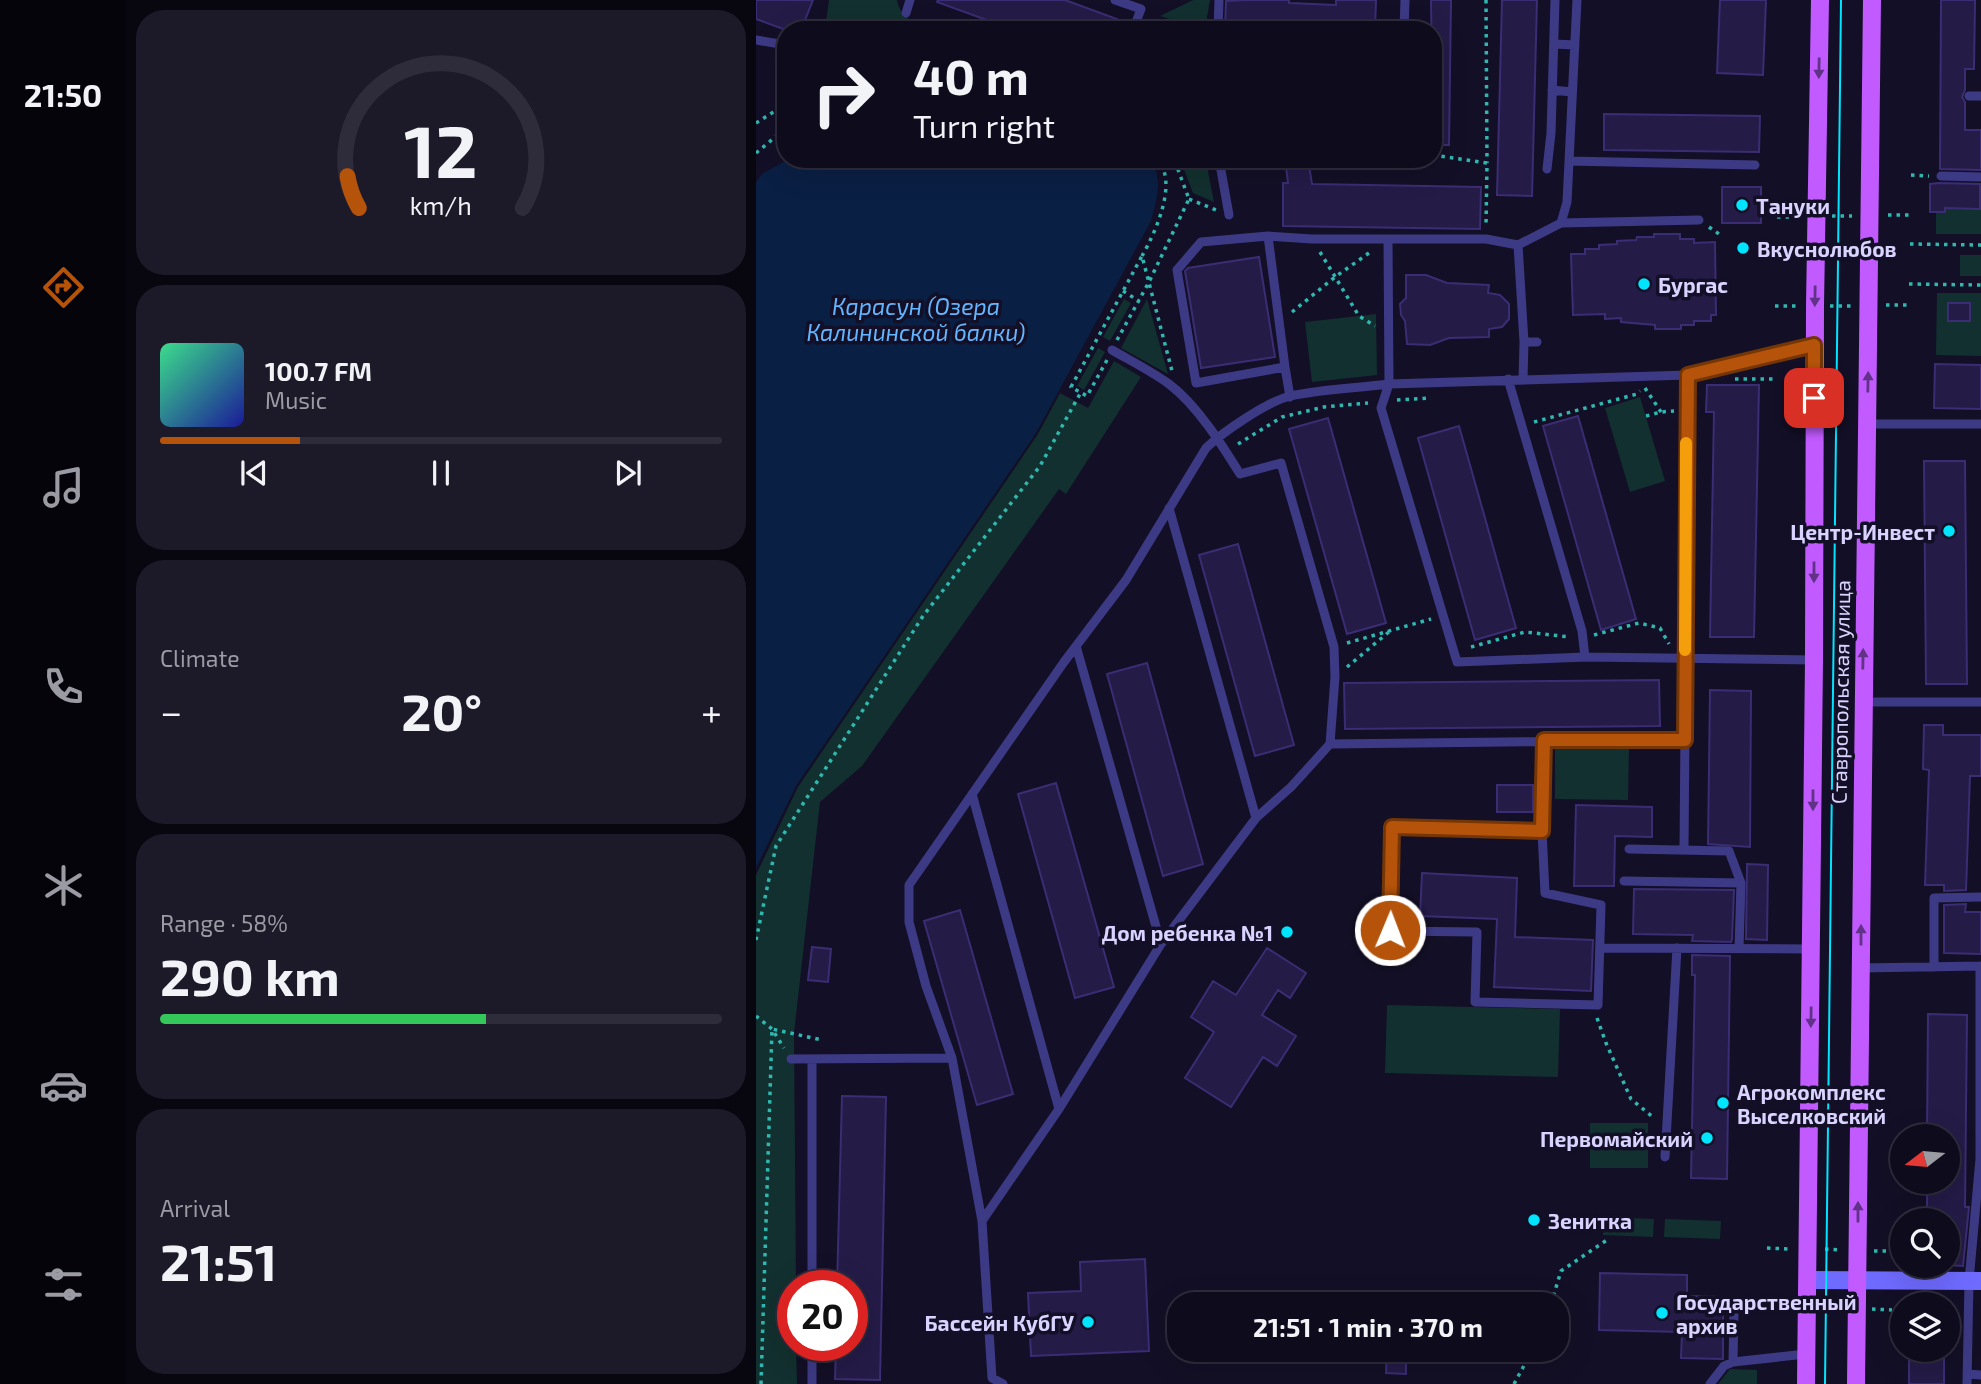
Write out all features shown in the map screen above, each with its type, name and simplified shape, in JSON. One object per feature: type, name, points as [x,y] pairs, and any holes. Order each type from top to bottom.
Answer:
[{"type":"main road","name":"Ставропольская улица","points":[[1806,1384],[1812,949],[1814,345],[1820,0]]},
{"type":"main road","name":"Ставропольская улица","points":[[1856,1384],[1872,0]]},
{"type":"street","points":[[1808,1280],[1975,1281]]},
{"type":"lane","points":[[906,13],[910,0]]},
{"type":"lane","points":[[1115,0],[1141,9],[1136,21]]},
{"type":"lane","points":[[1218,21],[1219,0]]},
{"type":"lane","points":[[1404,21],[1405,0]]},
{"type":"lane","points":[[1547,169],[1551,133],[1555,0]]},
{"type":"lane","points":[[1561,223],[1567,202],[1576,0]]},
{"type":"lane","points":[[756,40],[777,44]]},
{"type":"lane","points":[[1554,44],[1575,45]]},
{"type":"lane","points":[[1552,90],[1572,92]]},
{"type":"lane","points":[[1969,96],[1981,96]]},
{"type":"lane","points":[[1551,133],[1570,134]]},
{"type":"lane","points":[[1569,161],[1755,165]]},
{"type":"lane","points":[[1221,168],[1229,215]]},
{"type":"lane","points":[[1941,176],[1981,177]]},
{"type":"lane","points":[[1285,367],[1196,383],[1177,270],[1201,242],[1268,236],[1312,239],[1486,239],[1518,245],[1561,223],[1699,220]]},
{"type":"lane","points":[[1268,236],[1290,397]]},
{"type":"lane","points":[[1388,239],[1389,384],[1382,401],[1384,419],[1457,662],[1585,657],[1814,660]]},
{"type":"lane","points":[[1518,245],[1524,342],[1523,379]]},
{"type":"lane","points":[[1524,342],[1537,342]]},
{"type":"lane","points":[[1003,1384],[992,1378],[982,1221],[952,1058],[926,986],[912,935],[909,922],[909,885],[1076,646],[1126,580],[1206,448],[1218,437],[1274,402],[1290,397],[1389,384],[1688,375],[1814,345]]},
{"type":"lane","points":[[982,1221],[1059,1109],[1161,944],[1256,818],[1291,787],[1330,744],[1335,677],[1334,647],[1281,463],[1240,474],[1218,437],[1178,393],[1112,350]]},
{"type":"lane","points":[[1684,849],[1688,375]]},
{"type":"lane","points":[[1508,379],[1582,631],[1585,657]]},
{"type":"lane","points":[[1867,424],[1981,424]]},
{"type":"lane","points":[[1169,508],[1256,818]]},
{"type":"lane","points":[[1076,646],[1161,944]]},
{"type":"lane","points":[[1863,702],[1981,702]]},
{"type":"lane","points":[[1542,831],[1392,827],[1390,930],[1477,932],[1475,1002],[1598,1005],[1601,905],[1545,893],[1542,831],[1544,740]]},
{"type":"lane","points":[[1330,744],[1685,740]]},
{"type":"lane","points":[[972,794],[1059,1109]]},
{"type":"lane","points":[[1629,849],[1729,851],[1741,883],[1739,948]]},
{"type":"lane","points":[[1624,881],[1741,883]]},
{"type":"lane","points":[[1934,967],[1934,898],[1981,897]]},
{"type":"lane","points":[[1601,948],[1812,949]]},
{"type":"lane","points":[[1665,1157],[1677,948]]},
{"type":"lane","points":[[1860,968],[1981,966],[1980,1159],[1975,1281],[1967,1379],[1981,1375]]},
{"type":"lane","points":[[791,1059],[952,1058]]},
{"type":"lane","points":[[812,1060],[812,1270]]},
{"type":"lane","points":[[1733,1362],[1734,1308]]},
{"type":"lane","points":[[1710,1384],[1724,1366],[1733,1362],[1806,1354]]},
{"type":"lane","points":[[812,1361],[812,1384]]},
{"type":"path","points":[[1486,0],[1486,239]]},
{"type":"path","points":[[756,123],[777,110]]},
{"type":"path","points":[[756,153],[777,136]]},
{"type":"path","points":[[1442,156],[1486,163]]},
{"type":"path","points":[[1163,168],[1167,190],[1155,233],[1071,387],[1087,396],[1149,282],[1189,199],[1177,168]]},
{"type":"path","points":[[1189,199],[1214,209]]},
{"type":"path","points":[[1777,218],[1910,215]]},
{"type":"path","points":[[1312,239],[1359,316],[1389,335]]},
{"type":"path","points":[[1279,323],[1335,276],[1388,239]]},
{"type":"path","points":[[1910,244],[1981,245]]},
{"type":"path","points":[[1142,256],[1178,393]]},
{"type":"path","points":[[1909,284],[1981,285]]},
{"type":"path","points":[[1123,291],[1139,301]]},
{"type":"path","points":[[1775,306],[1909,305]]},
{"type":"path","points":[[1734,379],[1775,379]]},
{"type":"path","points":[[1630,387],[1655,386]]},
{"type":"path","points":[[1644,387],[1661,412]]},
{"type":"path","points":[[1521,425],[1637,394],[1644,387]]},
{"type":"path","points":[[756,940],[776,846],[923,616],[1040,466],[1081,392]]},
{"type":"path","points":[[1226,451],[1282,417],[1324,407],[1434,398]]},
{"type":"path","points":[[1646,416],[1661,412],[1686,411]]},
{"type":"path","points":[[1334,647],[1443,615]]},
{"type":"path","points":[[1335,677],[1391,630]]},
{"type":"path","points":[[1598,1005],[1595,1011],[1606,1043],[1631,1099],[1666,1128]]},
{"type":"path","points":[[756,1016],[772,1029],[791,1059]]},
{"type":"path","points":[[772,1029],[822,1040]]},
{"type":"path","points":[[761,1384],[772,1029]]},
{"type":"path","points":[[1555,1292],[1561,1271],[1607,1240]]},
{"type":"path","points":[[1767,1248],[1890,1251]]},
{"type":"path","points":[[1765,1307],[1890,1310]]},
{"type":"path","points":[[1514,1384],[1526,1362]]},
{"type":"green space","points":[[829,0],[897,0],[902,12],[912,21],[826,21]]},
{"type":"green space","points":[[1193,0],[1210,0],[1206,21],[1176,21],[1160,16]]},
{"type":"green space","points":[[1183,168],[1207,168],[1214,202],[1193,193]]},
{"type":"green space","points":[[1936,183],[1981,184],[1981,234],[1936,234]]},
{"type":"green space","points":[[1960,255],[1981,255],[1981,276],[1960,276]]},
{"type":"green space","points":[[1937,293],[1981,293],[1981,356],[1936,355]]},
{"type":"green space","points":[[1124,299],[1131,303],[1110,341],[1103,337]]},
{"type":"green space","points":[[1147,299],[1168,374],[1121,348]]},
{"type":"green space","points":[[1376,314],[1377,375],[1312,382],[1305,322]]},
{"type":"green space","points":[[1098,348],[1105,352],[1084,390],[1077,386]]},
{"type":"green space","points":[[1114,361],[1141,377],[1066,494],[1059,489],[862,766],[820,802],[794,1033],[796,1270],[777,1270],[777,1361],[796,1361],[797,1384],[756,1384],[756,875],[798,787],[1038,434],[1060,393],[1088,408]]},
{"type":"green space","points":[[1640,397],[1665,481],[1630,492],[1605,408]]},
{"type":"green space","points":[[1555,745],[1629,746],[1628,800],[1555,799]]},
{"type":"green space","points":[[1387,1005],[1560,1009],[1558,1077],[1385,1073]]},
{"type":"green space","points":[[1590,1123],[1648,1123],[1648,1168],[1590,1168]]},
{"type":"green space","points":[[1603,1217],[1654,1219],[1653,1237],[1603,1235]]},
{"type":"green space","points":[[1665,1219],[1721,1221],[1720,1239],[1664,1237]]},
{"type":"green space","points":[[1730,1369],[1757,1370],[1757,1384],[1718,1384]]},
{"type":"water","name":"Карасун (Озера Калининской балки)","points":[[777,165],[777,168],[1155,168],[1158,189],[1151,221],[1036,433],[796,786],[756,868],[756,182],[763,173]]},
{"type":"building","points":[[756,0],[813,0],[805,21],[777,21],[777,27],[756,19]]},
{"type":"building","points":[[1065,0],[1123,21],[989,21],[937,2]]},
{"type":"building","points":[[1289,0],[1289,3],[1336,5],[1336,0],[1376,0],[1375,21],[1225,21],[1226,1]]},
{"type":"building","points":[[1431,0],[1451,0],[1449,145],[1442,145],[1442,21],[1431,21]]},
{"type":"building","points":[[1502,0],[1537,0],[1532,196],[1497,195]]},
{"type":"building","points":[[1720,0],[1766,0],[1763,75],[1717,73]]},
{"type":"building","points":[[1941,0],[1975,0],[1974,69],[1965,69],[1965,90],[1962,97],[1965,102],[1965,130],[1981,130],[1981,170],[1940,169]]},
{"type":"building","points":[[1604,114],[1760,116],[1759,152],[1604,150]]},
{"type":"building","points":[[1286,168],[1309,168],[1312,184],[1481,187],[1480,229],[1283,226],[1283,183],[1288,183]]},
{"type":"building","points":[[1930,184],[1980,184],[1980,209],[1945,208],[1945,212],[1930,212]]},
{"type":"building","name":"Тануки","points":[[1722,187],[1761,187],[1761,223],[1722,223]]},
{"type":"building","name":"Бургас","points":[[1654,234],[1680,234],[1680,239],[1694,239],[1694,243],[1715,242],[1716,315],[1711,315],[1711,321],[1694,321],[1694,325],[1681,325],[1681,329],[1655,329],[1655,325],[1621,322],[1621,318],[1605,319],[1605,314],[1573,315],[1571,254],[1585,254],[1585,249],[1599,249],[1599,245],[1636,240],[1637,237],[1654,237]]},
{"type":"building","points":[[1259,257],[1275,357],[1201,368],[1185,271],[1188,268]]},
{"type":"building","points":[[1406,275],[1426,275],[1447,283],[1489,285],[1488,293],[1500,295],[1509,304],[1509,319],[1502,327],[1489,329],[1489,337],[1449,338],[1430,345],[1407,344],[1400,304],[1406,298]]},
{"type":"building","points":[[1948,303],[1970,303],[1970,321],[1948,321]]},
{"type":"building","points":[[1935,364],[1981,365],[1981,409],[1934,408]]},
{"type":"building","points":[[1707,385],[1759,385],[1754,637],[1710,637],[1714,412],[1706,412]]},
{"type":"building","points":[[1578,416],[1636,619],[1601,630],[1543,426]]},
{"type":"building","points":[[1328,418],[1386,623],[1347,634],[1289,429]]},
{"type":"building","points":[[1459,426],[1516,628],[1475,640],[1418,438]]},
{"type":"building","points":[[1924,461],[1965,461],[1967,684],[1926,684]]},
{"type":"building","points":[[1238,544],[1294,745],[1255,756],[1199,555]]},
{"type":"building","points":[[1147,663],[1203,864],[1163,876],[1107,674]]},
{"type":"building","points":[[1659,680],[1660,726],[1345,729],[1344,683]]},
{"type":"building","points":[[1710,690],[1751,691],[1750,847],[1708,844]]},
{"type":"building","points":[[1924,725],[1943,725],[1943,735],[1981,735],[1981,776],[1970,776],[1966,890],[1944,891],[1944,885],[1925,885],[1929,770],[1923,769]]},
{"type":"building","points":[[1056,783],[1114,987],[1075,998],[1018,794]]},
{"type":"building","points":[[1497,785],[1533,785],[1533,812],[1497,812]]},
{"type":"building","points":[[1576,805],[1652,807],[1652,837],[1615,836],[1614,886],[1574,886]]},
{"type":"building","points":[[1747,864],[1768,865],[1767,940],[1746,939]]},
{"type":"building","points":[[1422,873],[1517,878],[1515,937],[1593,940],[1591,991],[1494,987],[1497,919],[1420,916]]},
{"type":"building","points":[[1634,889],[1734,890],[1731,942],[1692,941],[1693,935],[1633,934]]},
{"type":"building","points":[[1966,904],[1965,912],[1981,912],[1981,954],[1944,953],[1944,905]]},
{"type":"building","points":[[960,910],[1013,1094],[977,1105],[924,921]]},
{"type":"building","points":[[812,947],[831,949],[828,982],[808,980]]},
{"type":"building","points":[[1267,948],[1306,973],[1290,998],[1278,990],[1262,1015],[1296,1036],[1277,1066],[1263,1057],[1231,1107],[1185,1078],[1214,1032],[1191,1017],[1213,981],[1236,995]]},
{"type":"building","points":[[1692,955],[1730,956],[1727,1179],[1691,1178],[1695,975],[1692,975]]},
{"type":"building","points":[[1928,1014],[1967,1015],[1965,1207],[1969,1207],[1963,1266],[1960,1266],[1960,1208],[1927,1208],[1927,1194],[1960,1194],[1960,1124],[1927,1124]]},
{"type":"building","points":[[842,1096],[886,1097],[880,1380],[835,1379],[836,1361],[868,1361],[868,1270],[837,1270]]},
{"type":"building","name":"Бассейн КубГУ","points":[[1145,1259],[1149,1351],[1031,1356],[1028,1293],[1081,1291],[1080,1262]]},
{"type":"building","name":"Государственный архив","points":[[1600,1273],[1687,1275],[1687,1296],[1723,1297],[1723,1359],[1681,1358],[1682,1332],[1599,1330]]},
{"type":"building","points":[[1386,1362],[1406,1362],[1406,1374],[1386,1373]]},
{"type":"building","points":[[1909,1362],[1944,1362],[1944,1384],[1909,1384]]},
{"type":"tram line","points":[[1825,1384],[1841,0]]},
{"type":"slow traffic","points":[[1685,650],[1686,443]]},
{"type":"place","name":"Тануки","points":[[1742,205]]},
{"type":"place","name":"Вкуснолюбов","points":[[1743,248]]},
{"type":"place","name":"Бургас","points":[[1644,284]]},
{"type":"place","name":"Центр-Инвест","points":[[1949,531]]},
{"type":"place","name":"Дом ребенка №1","points":[[1287,932]]},
{"type":"place","name":"Агрокомплекс Выселковский","points":[[1723,1103]]},
{"type":"place","name":"Первомайский","points":[[1707,1138]]},
{"type":"place","name":"Зенитка","points":[[1534,1220]]},
{"type":"place","name":"Государственный архив","points":[[1662,1313]]},
{"type":"place","name":"Бассейн КубГУ","points":[[1088,1322]]},
{"type":"route","points":[[1390,930],[1392,827],[1542,831],[1544,740],[1685,740],[1688,375],[1814,345],[1814,398]]}]
